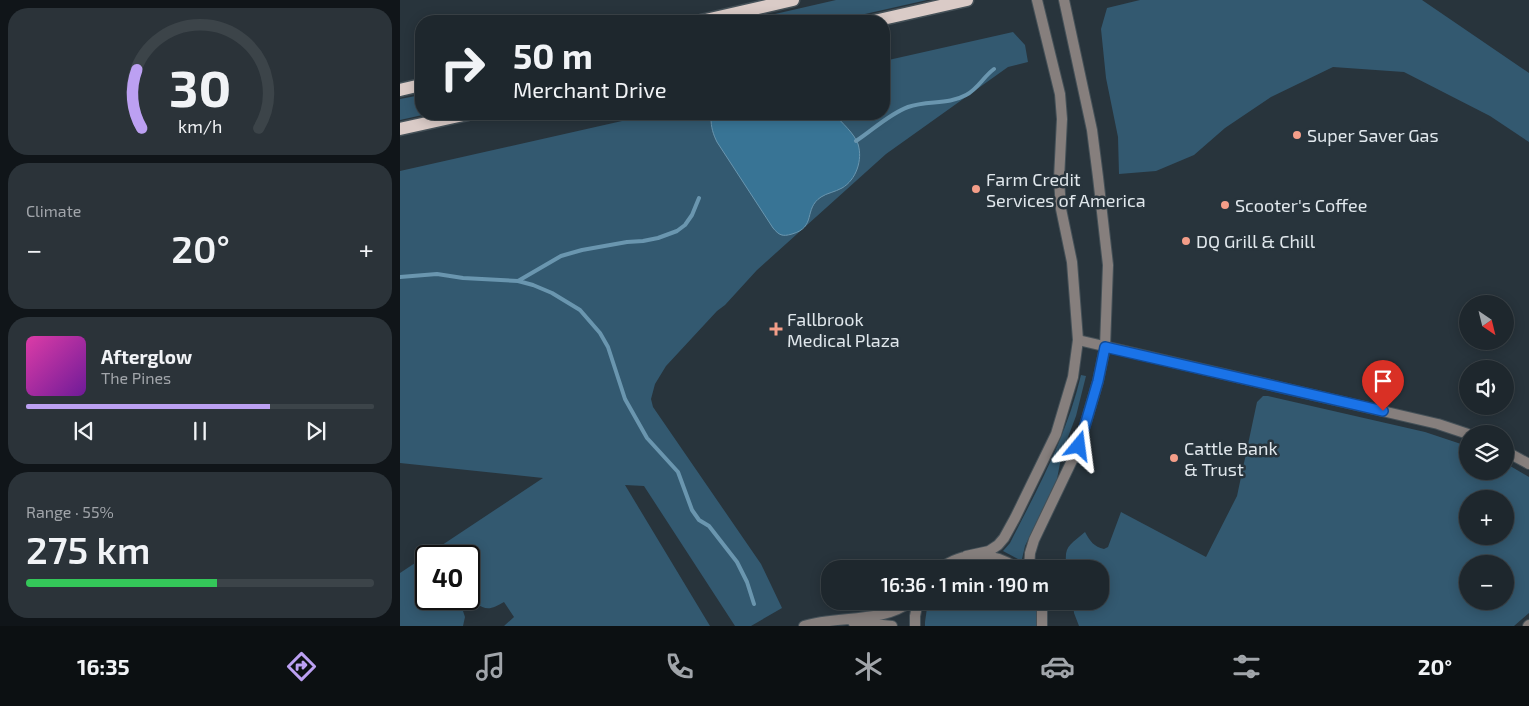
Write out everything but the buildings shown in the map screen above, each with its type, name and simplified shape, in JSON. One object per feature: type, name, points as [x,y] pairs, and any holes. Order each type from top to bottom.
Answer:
[{"type":"main road","points":[[727,15],[793,0]]},
{"type":"main road","points":[[890,17],[968,0]]},
{"type":"main road","points":[[400,90],[415,86]]},
{"type":"main road","points":[[400,129],[441,120]]},
{"type":"street","points":[[955,560],[989,551],[1004,538],[1056,434],[1073,377],[1078,340],[1072,262],[1060,202],[1059,156],[1062,119],[1060,94],[1037,0]]},
{"type":"street","points":[[1030,560],[1034,540],[1079,446],[1098,381],[1105,347],[1108,265],[1098,177],[1092,130],[1064,0]]},
{"type":"street","points":[[1078,340],[1438,424],[1459,431]]},
{"type":"street","points":[[1514,456],[1529,464]]},
{"type":"street","points":[[966,556],[977,555],[1001,560]]},
{"type":"street","points":[[804,626],[896,610]]},
{"type":"street","points":[[916,610],[916,626]]},
{"type":"street","points":[[1041,610],[1043,625]]},
{"type":"street","points":[[827,621],[892,626]]},
{"type":"shaded area","points":[[836,0],[927,0],[861,15],[770,15]]},
{"type":"shaded area","points":[[1140,0],[1422,0],[1529,73],[1529,142],[1490,116],[1404,72],[1333,67],[1271,97],[1225,128],[1194,155],[1156,171],[1119,174],[1118,137],[1106,78],[1101,29],[1107,8]]},
{"type":"shaded area","points":[[1013,32],[1025,45],[1028,62],[1008,67],[886,154],[757,270],[666,366],[655,384],[651,399],[653,407],[761,564],[782,608],[751,626],[735,626],[644,486],[625,485],[710,626],[504,626],[514,617],[504,602],[490,608],[480,606],[480,545],[442,545],[543,478],[400,463],[400,171],[626,120],[890,120],[890,60]]},
{"type":"shaded area","points":[[415,96],[415,117],[400,120],[400,99]]},
{"type":"shaded area","points":[[711,120],[840,120],[851,132],[858,144],[859,163],[855,175],[847,184],[821,197],[816,202],[812,207],[805,227],[792,234],[781,235],[773,228],[717,142]]},
{"type":"shaded area","points":[[1081,375],[1086,376],[1076,416],[1062,453],[1057,479],[1020,560],[1003,551],[1010,543],[1051,461],[1075,397]]},
{"type":"shaded area","points":[[1263,396],[1425,432],[1459,443],[1459,480],[1514,480],[1514,468],[1529,477],[1529,613],[1514,626],[1079,626],[1074,610],[1109,610],[1109,560],[1066,560],[1068,547],[1085,532],[1095,545],[1104,549],[1108,547],[1121,512],[1206,557],[1237,496],[1257,402]]},
{"type":"shaded area","points":[[415,563],[415,610],[465,610],[463,611],[465,617],[463,626],[400,626],[400,573]]},
{"type":"shaded area","points":[[927,610],[1036,610],[1038,624],[1037,626],[925,626]]},
{"type":"waterway","points":[[890,117],[908,107],[952,100],[966,95],[974,90],[994,69]]},
{"type":"waterway","points":[[856,141],[885,120]]},
{"type":"waterway","points":[[518,281],[561,256],[582,250],[658,238],[677,231],[685,225],[692,215],[699,198]]},
{"type":"waterway","points":[[400,277],[437,274],[463,278],[518,281],[552,293],[580,310],[600,333],[608,347],[625,399],[647,438],[678,472],[692,510],[699,520],[709,526],[737,562],[747,582],[754,604]]},
{"type":"place","name":"Super Saver Gas","points":[[1297,135]]},
{"type":"place","name":"Farm Credit Services of America","points":[[976,189]]},
{"type":"place","name":"Scooter's Coffee","points":[[1225,205]]},
{"type":"place","name":"DQ Grill & Chill","points":[[1186,241]]},
{"type":"place","name":"Fallbrook Medical Plaza","points":[[776,329]]},
{"type":"place","name":"Cattle Bank & Trust","points":[[1174,458]]},
{"type":"route","points":[[1079,446],[1098,381],[1105,347],[1383,411]]}]
